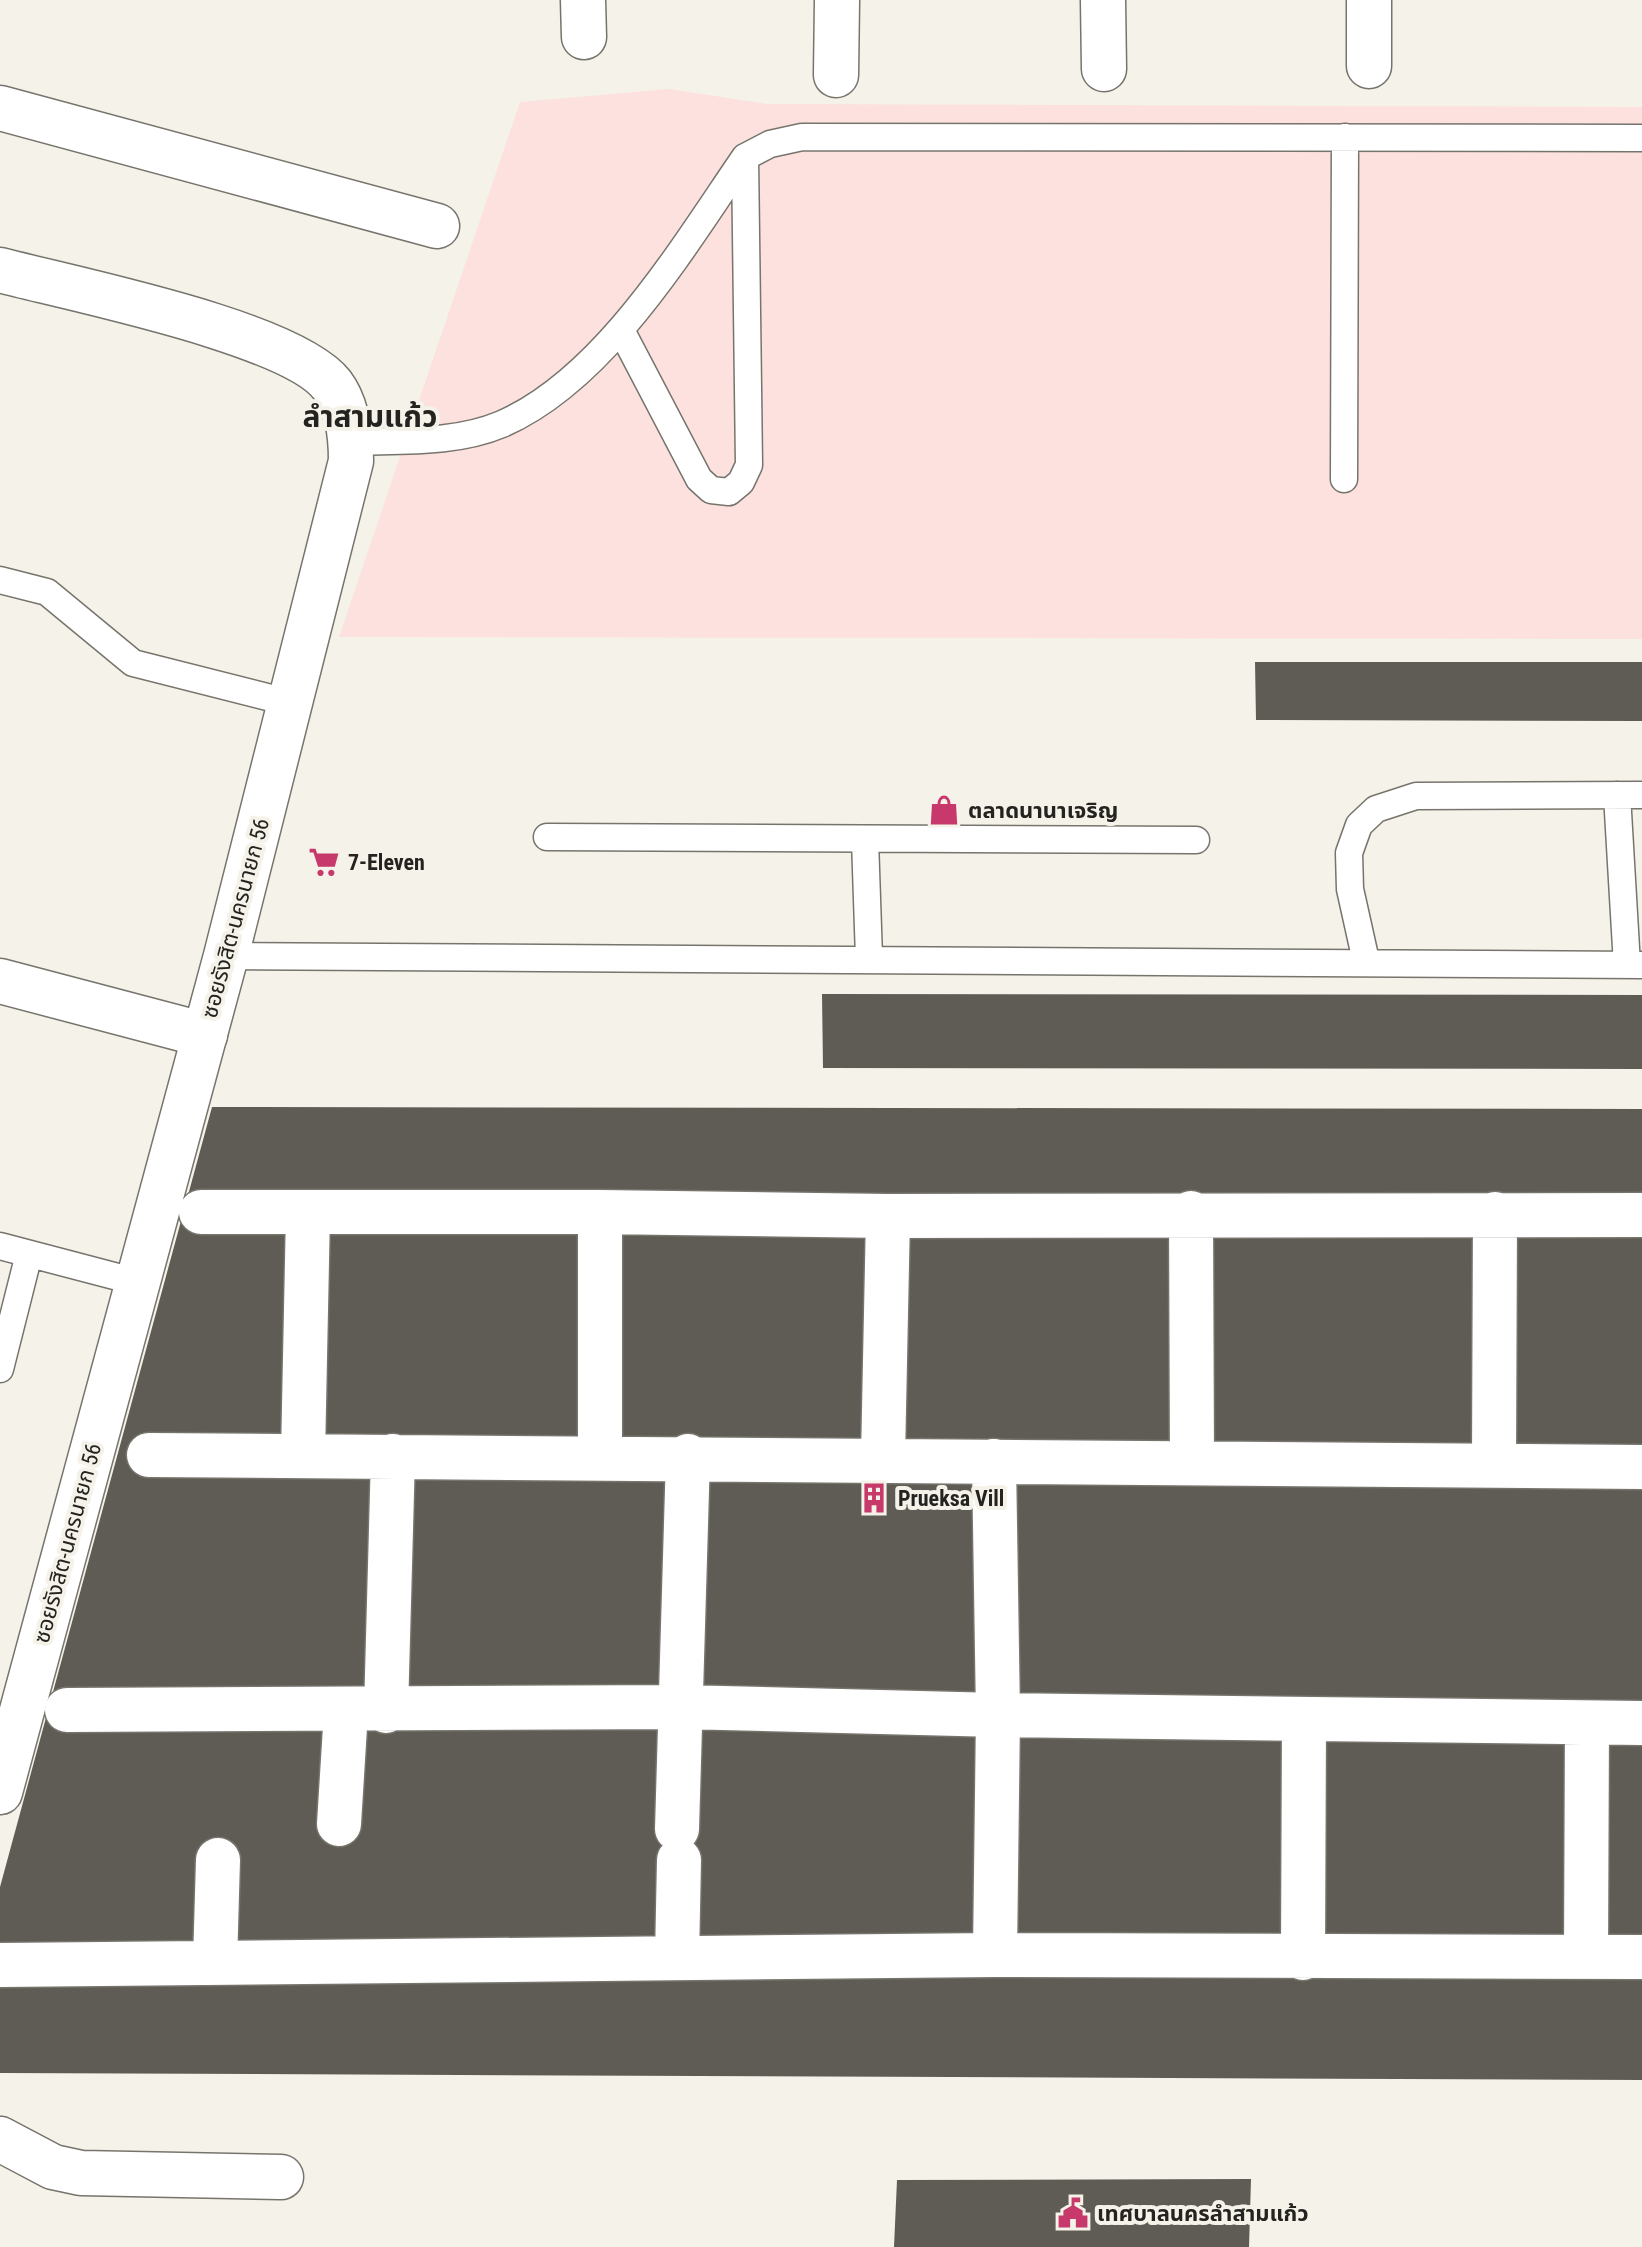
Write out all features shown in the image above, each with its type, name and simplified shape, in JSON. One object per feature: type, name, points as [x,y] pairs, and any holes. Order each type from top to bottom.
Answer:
[{"type":"street","points":[[836,75],[837,0]]},
{"type":"street","points":[[1103,0],[1104,69]]},
{"type":"street","points":[[1369,0],[1369,66]]},
{"type":"street","points":[[0,108],[437,226]]},
{"type":"street","name":"ซอยรังสิต-นครนายก 56","points":[[0,270],[204,324],[269,345],[310,364],[332,386],[344,410],[351,442],[351,461],[205,1035],[137,1282],[14,1683],[0,1792]]},
{"type":"street","points":[[0,981],[205,1035]]},
{"type":"street","points":[[201,1212],[888,1216],[1191,1213],[1642,1215]]},
{"type":"street","points":[[600,1212],[600,1457]]},
{"type":"street","points":[[303,1455],[308,1213]]},
{"type":"street","points":[[1191,1213],[1192,1462]]},
{"type":"street","points":[[1494,1464],[1495,1214]]},
{"type":"street","points":[[883,1458],[888,1216]]},
{"type":"street","points":[[149,1455],[688,1456],[1642,1467]]},
{"type":"street","points":[[339,1824],[366,1711],[393,1456]]},
{"type":"street","points":[[677,1958],[688,1456]]},
{"type":"street","points":[[994,1461],[998,1715],[995,1955]]},
{"type":"street","points":[[67,1710],[366,1711],[681,1707],[998,1715],[1642,1723]]},
{"type":"street","points":[[1303,1958],[1304,1720]]},
{"type":"street","points":[[1586,1956],[1587,1723]]},
{"type":"street","points":[[215,1963],[218,1860]]},
{"type":"street","points":[[0,1965],[995,1955],[1642,1957]]},
{"type":"street","points":[[0,2139],[53,2167],[81,2173],[281,2177]]},
{"type":"lane","points":[[351,442],[447,439],[502,424],[562,386],[621,330],[745,157],[770,144],[802,137],[1642,138]]},
{"type":"lane","points":[[1344,479],[1345,137]]},
{"type":"lane","points":[[621,330],[699,479],[711,490],[729,492],[741,482],[749,465],[745,157]]},
{"type":"lane","points":[[0,580],[47,592],[133,663],[291,703]]},
{"type":"lane","points":[[226,956],[1635,965],[1630,795],[1416,796],[1376,809],[1359,825],[1349,853],[1350,889],[1366,961]]},
{"type":"lane","points":[[547,837],[1196,840]]},
{"type":"lane","points":[[865,840],[869,958]]},
{"type":"lane","points":[[0,1246],[137,1282]]},
{"type":"lane","points":[[0,1369],[29,1254]]},
{"type":"shaded area","points":[[669,89],[767,104],[1642,107],[1642,639],[339,637],[520,102]]},
{"type":"building","points":[[1255,662],[1642,662],[1642,721],[1256,720]]},
{"type":"building","points":[[822,994],[1642,995],[1642,1069],[823,1068]]},
{"type":"building","name":"Prueksa Vill","points":[[212,1107],[1642,1109],[1642,2080],[0,2073],[0,1887]]},
{"type":"building","name":"เทศบาลนครลำสามแก้ว","points":[[1251,2179],[1249,2247],[894,2247],[897,2180]]},
{"type":"place","name":"ตลาดนานาเจริญ","points":[[944,810]]},
{"type":"place","name":"7-Eleven","points":[[324,862]]},
{"type":"place","name":"Prueksa Vill","points":[[874,1498]]},
{"type":"place","name":"เทศบาลนครลำสามแก้ว","points":[[1073,2213]]},
{"type":"district","name":"ลำสามแก้ว","points":[[370,417]]}]
